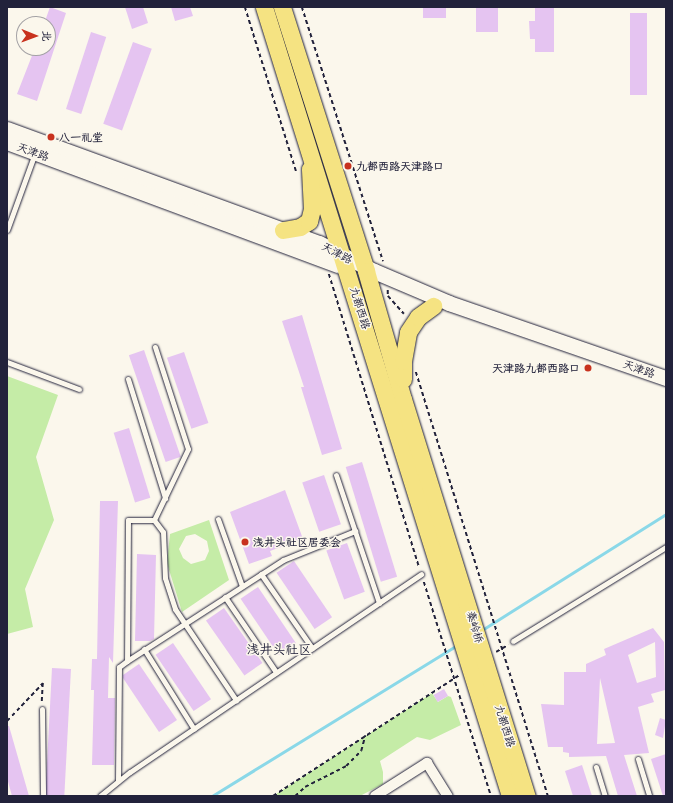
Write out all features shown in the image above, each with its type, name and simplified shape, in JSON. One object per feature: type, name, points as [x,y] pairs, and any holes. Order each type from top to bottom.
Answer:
[{"type":"main road","name":"九都西路","points":[[264,7],[346,263],[452,609]]},
{"type":"main road","name":"九都西路","points":[[282,7],[367,273],[403,399],[466,599]]},
{"type":"main road","name":"天津路","points":[[7,129],[37,147],[323,257],[346,263],[388,282],[666,378]]},
{"type":"main road","name":"天津路","points":[[7,142],[37,147],[283,230],[319,243],[346,263]]},
{"type":"main road","points":[[283,230],[300,227],[309,221],[312,209],[308,145]]},
{"type":"main road","name":"天津路","points":[[388,282],[433,306],[666,388]]},
{"type":"main road","points":[[403,399],[403,361],[408,332],[418,317],[433,306]]},
{"type":"main road","name":"秦岭桥","points":[[466,599],[477,662]]},
{"type":"main road","name":"秦岭桥","points":[[452,609],[477,662]]},
{"type":"main road","name":"九都西路","points":[[477,662],[510,796]]},
{"type":"main road","name":"九都西路","points":[[477,662],[527,796]]},
{"type":"street","points":[[375,796],[427,763],[448,796]]},
{"type":"lane","points":[[7,230],[37,147]]},
{"type":"lane","points":[[154,520],[188,449],[155,347]]},
{"type":"lane","points":[[7,362],[79,389]]},
{"type":"lane","points":[[128,379],[165,498]]},
{"type":"lane","points":[[336,475],[378,603]]},
{"type":"lane","points":[[218,519],[242,586]]},
{"type":"lane","points":[[127,661],[128,520],[154,520]]},
{"type":"lane","points":[[154,520],[163,532],[165,578],[175,609],[183,624],[236,700]]},
{"type":"lane","points":[[118,781],[120,667],[183,624],[283,560],[355,531]]},
{"type":"lane","points":[[513,641],[666,547]]},
{"type":"lane","points":[[261,574],[312,648]]},
{"type":"lane","points":[[100,796],[118,781],[421,574]]},
{"type":"lane","points":[[225,597],[276,672]]},
{"type":"lane","points":[[144,650],[194,729]]},
{"type":"lane","points":[[42,709],[43,796]]},
{"type":"lane","points":[[638,759],[649,796]]},
{"type":"lane","points":[[596,767],[605,796]]},
{"type":"path","points":[[244,7],[298,178]]},
{"type":"path","points":[[302,7],[388,282],[388,296],[413,324]]},
{"type":"path","points":[[323,257],[453,679],[491,796]]},
{"type":"path","points":[[416,371],[482,588],[548,796]]},
{"type":"path","points":[[273,796],[477,662],[513,641]]},
{"type":"path","points":[[7,721],[43,683],[42,709]]},
{"type":"path","points":[[295,796],[305,787],[346,766],[361,751],[365,736]]},
{"type":"green space","points":[[7,376],[58,395],[36,457],[54,520],[25,589],[33,627],[7,634]]},
{"type":"green space","points":[[209,520],[229,580],[182,612],[167,563],[170,534]],"holes":[[[195,534],[207,541],[209,551],[205,560],[191,564],[183,558],[179,549],[186,536]]]},
{"type":"green space","points":[[432,693],[438,702],[448,696],[451,697],[461,725],[430,740],[417,737],[380,761],[383,772],[383,784],[360,796],[273,796]]},
{"type":"building","points":[[50,7],[66,13],[56,43],[56,16],[47,16]]},
{"type":"building","points":[[125,7],[143,7],[148,23],[132,29]]},
{"type":"building","points":[[171,7],[190,7],[193,16],[175,21]]},
{"type":"building","points":[[423,7],[446,7],[446,18],[423,18]]},
{"type":"building","points":[[476,7],[498,7],[498,32],[476,32]]},
{"type":"building","points":[[535,7],[554,7],[554,52],[535,52],[535,39],[530,39],[529,21],[535,21]]},
{"type":"building","points":[[630,13],[647,13],[647,95],[630,95]]},
{"type":"building","points":[[91,32],[106,37],[81,114],[66,109]]},
{"type":"building","points":[[133,42],[152,49],[122,131],[103,124]]},
{"type":"building","points":[[32,56],[52,56],[37,101],[17,94]]},
{"type":"building","points":[[302,315],[342,449],[322,455],[301,387],[304,387],[282,321]]},
{"type":"building","points":[[144,350],[181,457],[166,462],[129,355]]},
{"type":"building","points":[[184,352],[208,423],[191,429],[167,358]]},
{"type":"building","points":[[129,428],[150,498],[135,502],[114,433]]},
{"type":"building","points":[[362,462],[397,577],[381,582],[346,467]]},
{"type":"building","points":[[324,475],[341,524],[319,532],[302,482]]},
{"type":"building","points":[[285,490],[303,539],[270,551],[272,556],[249,564],[230,512]]},
{"type":"building","points":[[100,501],[118,501],[113,663],[109,657],[108,698],[115,698],[114,765],[92,765],[94,690],[91,690],[92,659],[97,659]]},
{"type":"building","points":[[347,543],[365,592],[344,599],[326,551]]},
{"type":"building","points":[[137,554],[156,555],[154,639],[150,641],[135,641]]},
{"type":"building","points":[[294,561],[332,617],[315,629],[277,573]]},
{"type":"building","points":[[258,587],[296,643],[279,655],[241,599]]},
{"type":"building","points":[[224,608],[262,663],[244,676],[206,621]]},
{"type":"building","points":[[653,628],[664,642],[665,690],[651,694],[654,702],[638,707],[649,753],[624,755],[637,796],[618,796],[606,756],[569,757],[569,753],[563,752],[563,747],[548,747],[541,704],[564,705],[564,672],[586,672],[586,664],[606,655],[604,649]],"holes":[[[655,642],[656,677],[637,683],[628,655]],[[600,678],[615,743],[597,744]]]},
{"type":"building","points":[[173,643],[211,699],[194,711],[156,655]]},
{"type":"building","points":[[139,664],[177,720],[159,732],[123,678],[123,675]]},
{"type":"building","points":[[52,668],[71,669],[64,796],[45,796]]},
{"type":"building","points":[[444,689],[448,696],[438,702],[434,695]]},
{"type":"building","points":[[660,718],[666,720],[663,738],[655,735]]},
{"type":"building","points":[[7,726],[9,726],[29,796],[12,796],[7,778]]},
{"type":"building","points":[[666,754],[666,796],[663,796],[651,759]]},
{"type":"building","points":[[582,765],[592,796],[573,796],[565,771]]},
{"type":"waterway","points":[[482,630],[666,514]]},
{"type":"waterway","points":[[212,796],[457,645]]},
{"type":"place","name":"八一礼堂","points":[[51,137]]},
{"type":"place","name":"九都西路天津路口","points":[[348,166]]},
{"type":"place","name":"天津路九都西路口","points":[[588,368]]},
{"type":"place","name":"浅井头社区居委会","points":[[245,542]]},
{"type":"district","name":"浅井头社区","points":[[279,649]]}]
